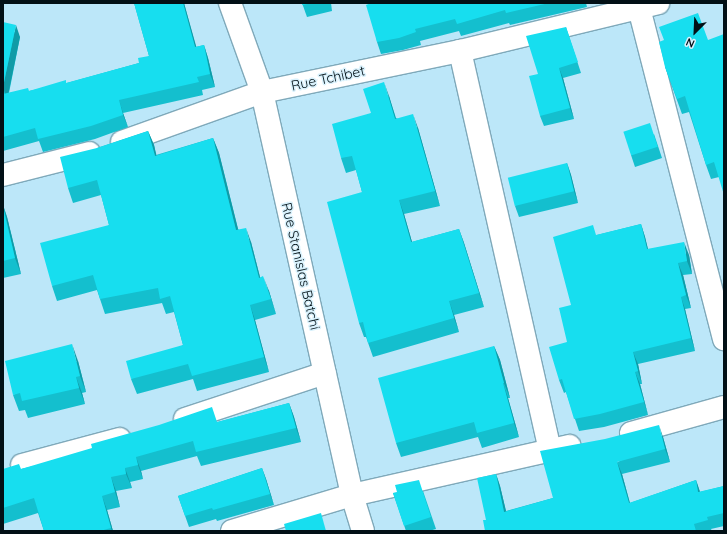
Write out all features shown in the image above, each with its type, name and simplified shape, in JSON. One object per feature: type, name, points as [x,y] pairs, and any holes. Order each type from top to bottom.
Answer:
[{"type":"street","name":"Rue Stanislas Batchi","points":[[230,3],[262,92],[352,495],[363,531]]},
{"type":"street","name":"Rue Tchibet","points":[[3,175],[99,151],[262,92],[460,51],[648,6]]},
{"type":"street","points":[[648,6],[724,339]]},
{"type":"street","points":[[460,51],[550,449]]},
{"type":"street","points":[[166,425],[325,374]]},
{"type":"street","points":[[614,437],[724,407]]},
{"type":"street","points":[[22,465],[143,432]]},
{"type":"street","points":[[232,531],[352,495],[550,449],[593,442]]},
{"type":"building","points":[[134,3],[183,3],[195,47],[204,45],[210,74],[197,77],[199,82],[119,100],[123,115],[91,126],[38,139],[35,128],[3,137],[3,94],[28,88],[29,91],[66,80],[66,83],[139,63],[138,58],[149,56]]},
{"type":"building","points":[[302,3],[313,3],[302,5]]},
{"type":"building","points":[[371,3],[549,3],[506,13],[505,10],[457,24],[455,19],[415,29],[416,32],[399,38],[377,42],[366,5]]},
{"type":"building","points":[[698,13],[708,40],[724,34],[724,195],[714,162],[706,165],[685,96],[677,99],[665,67],[659,42],[664,40],[659,27]]},
{"type":"building","points":[[3,22],[16,25],[3,87]]},
{"type":"building","points":[[566,27],[578,62],[559,68],[570,108],[540,116],[529,76],[538,74],[526,36]]},
{"type":"building","points":[[384,82],[395,119],[413,114],[435,191],[399,200],[411,242],[459,229],[479,293],[449,301],[454,318],[368,343],[363,322],[359,323],[327,202],[362,192],[352,156],[341,158],[332,124],[371,113],[363,89]]},
{"type":"building","points":[[650,123],[658,147],[631,155],[623,132]]},
{"type":"building","points":[[148,131],[155,156],[213,138],[236,230],[246,228],[259,278],[263,276],[271,299],[250,305],[264,357],[192,376],[188,364],[131,379],[126,361],[183,345],[170,296],[160,299],[158,288],[100,299],[93,275],[52,286],[40,243],[109,225],[97,180],[68,188],[60,157],[97,148]]},
{"type":"building","points":[[567,163],[574,191],[515,206],[508,178]]},
{"type":"building","points":[[3,207],[15,258],[3,261]]},
{"type":"building","points":[[641,224],[647,249],[684,242],[687,261],[678,263],[686,295],[681,297],[691,338],[633,352],[638,371],[635,372],[644,402],[600,414],[574,419],[562,379],[559,380],[549,347],[567,342],[559,308],[571,305],[553,237],[593,225],[596,235]]},
{"type":"building","points":[[72,344],[80,376],[76,377],[79,388],[22,401],[20,393],[13,395],[5,361]]},
{"type":"building","points":[[494,346],[514,423],[477,433],[474,422],[396,443],[378,378]]},
{"type":"building","points":[[289,403],[296,428],[196,452],[193,441],[136,457],[138,465],[125,468],[126,474],[111,477],[115,492],[102,496],[111,528],[100,531],[44,531],[34,498],[3,508],[3,469],[19,464],[21,469],[92,448],[91,444],[159,425],[212,407],[217,422]]},
{"type":"building","points":[[659,425],[665,449],[617,462],[629,503],[696,480],[698,492],[724,486],[724,513],[707,517],[708,520],[694,524],[696,531],[485,531],[483,520],[486,520],[477,478],[496,474],[504,512],[553,498],[540,451],[605,439]]},
{"type":"building","points":[[262,468],[270,494],[213,510],[212,508],[185,516],[178,496]]},
{"type":"building","points":[[419,480],[431,517],[404,526],[393,493],[397,492],[395,485]]},
{"type":"building","points":[[321,513],[326,531],[286,531],[284,524]]}]
